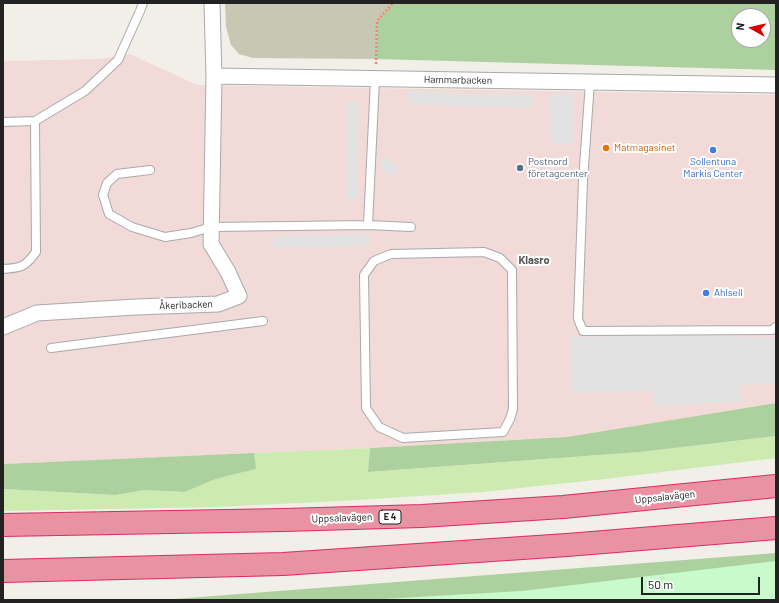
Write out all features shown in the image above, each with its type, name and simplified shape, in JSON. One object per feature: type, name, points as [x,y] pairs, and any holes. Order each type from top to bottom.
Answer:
[{"type":"highway","name":"Uppsalavägen","points":[[3,525],[422,516],[563,507],[776,486]]},
{"type":"highway","points":[[3,571],[283,564],[567,545],[776,528]]},
{"type":"street","points":[[212,3],[214,76]]},
{"type":"street","name":"Hammarbacken","points":[[214,76],[776,85]]},
{"type":"street","name":"Åkeribacken","points":[[3,327],[37,313],[218,304],[239,296],[228,272],[211,244],[214,76]]},
{"type":"lane","points":[[3,122],[36,121],[85,91],[118,60],[143,3]]},
{"type":"lane","points":[[368,224],[376,79]]},
{"type":"lane","points":[[590,82],[583,180],[578,319],[583,331],[772,330],[776,326]]},
{"type":"lane","points":[[3,269],[18,268],[29,262],[36,252],[36,121]]},
{"type":"lane","points":[[150,170],[117,174],[107,183],[103,195],[110,214],[132,227],[165,237],[190,233],[211,227],[368,224],[411,227]]},
{"type":"lane","points":[[484,252],[500,258],[512,270],[513,409],[510,420],[503,432],[403,438],[379,427],[366,408],[365,339],[364,275],[374,261],[391,254],[484,252]]},
{"type":"lane","points":[[51,348],[262,321]]},
{"type":"path","points":[[376,79],[377,21],[393,3]]},
{"type":"shaded area","points":[[225,3],[393,3],[377,21],[376,59],[253,58],[239,54],[231,45],[226,27]]},
{"type":"shaded area","points":[[130,54],[197,85],[776,95],[776,403],[567,437],[370,448],[3,464],[3,61],[101,59]]},
{"type":"shaded area","points":[[407,92],[533,95],[532,108],[407,104]]},
{"type":"shaded area","points":[[550,94],[574,94],[574,144],[551,144]]},
{"type":"shaded area","points":[[346,102],[359,103],[357,199],[345,199]]},
{"type":"shaded area","points":[[384,157],[399,166],[393,176],[379,168]]},
{"type":"shaded area","points":[[370,234],[370,246],[273,248],[273,236]]},
{"type":"shaded area","points":[[698,335],[776,338],[776,383],[740,385],[741,402],[654,407],[654,391],[571,393],[570,337]]},
{"type":"green space","points":[[393,3],[776,3],[776,70],[376,59],[377,21]]},
{"type":"green space","points":[[776,403],[776,436],[640,452],[368,472],[370,448],[567,437]]},
{"type":"green space","points":[[776,436],[776,458],[483,492],[216,507],[3,511],[3,489],[116,495],[145,490],[185,492],[213,480],[255,469],[254,453],[370,448],[369,472],[640,452]]},
{"type":"green space","points":[[254,453],[256,469],[213,480],[185,492],[145,490],[116,495],[3,489],[3,464]]},
{"type":"green space","points":[[776,553],[776,594],[729,600],[161,600]]},
{"type":"green space","points":[[776,561],[776,600],[365,600],[522,591]]},
{"type":"place","name":"Matmagasinet","points":[[606,148]]},
{"type":"place","name":"Sollentuna Markis Center","points":[[713,150]]},
{"type":"place","name":"Postnord företagcenter","points":[[520,168]]},
{"type":"place","name":"Ahlsell","points":[[706,293]]},
{"type":"district","name":"Klasro","points":[[534,260]]}]
